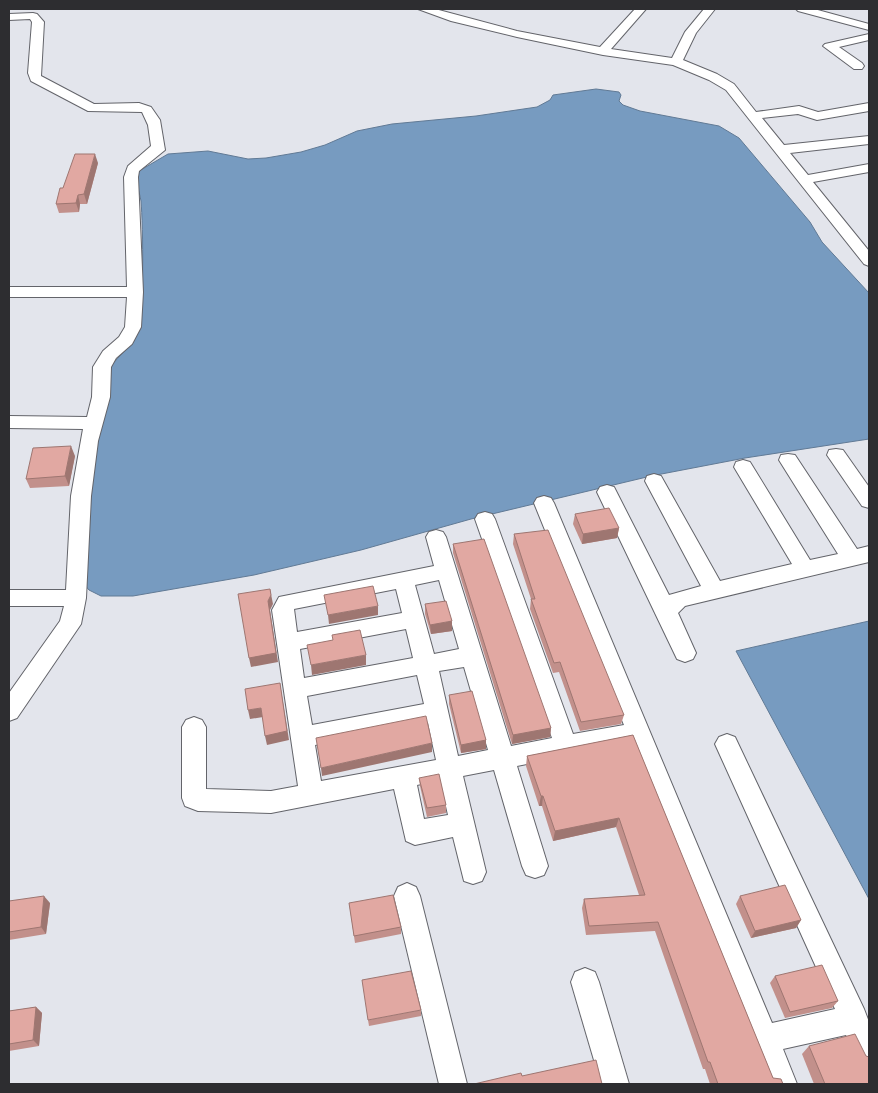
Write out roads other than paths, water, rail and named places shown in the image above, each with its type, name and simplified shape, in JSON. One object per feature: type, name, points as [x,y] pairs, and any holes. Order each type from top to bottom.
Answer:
[{"type":"street","points":[[424,9],[492,28],[603,51],[676,62],[725,84],[867,253]]},
{"type":"street","points":[[603,51],[641,9]]},
{"type":"street","points":[[676,62],[691,32],[710,9]]},
{"type":"street","points":[[802,9],[869,27]]},
{"type":"street","points":[[9,17],[27,16],[36,18],[38,22],[35,78],[43,84],[92,108],[139,107],[150,113],[159,142],[158,150],[133,169],[131,177],[135,292],[133,327],[126,340],[109,356],[102,367],[101,397],[94,422],[80,496],[76,598],[70,624],[9,711]]},
{"type":"street","points":[[858,66],[829,46],[869,37]]},
{"type":"street","points":[[751,116],[799,110],[817,116],[869,108]]},
{"type":"street","points":[[779,150],[869,140]]},
{"type":"street","points":[[804,180],[869,168]]},
{"type":"street","points":[[9,292],[135,292]]},
{"type":"street","points":[[9,422],[94,422]]},
{"type":"street","points":[[836,455],[869,501]]},
{"type":"street","points":[[667,613],[670,605],[679,599],[860,556],[788,460]]},
{"type":"street","points":[[743,467],[805,569]]},
{"type":"street","points":[[654,481],[714,590]]},
{"type":"street","points":[[607,492],[685,653]]},
{"type":"street","points":[[544,503],[783,1084]]},
{"type":"street","points":[[485,519],[566,746]]},
{"type":"street","points":[[436,537],[535,866]]},
{"type":"street","points":[[312,794],[287,643],[283,610],[286,603],[446,572]]},
{"type":"street","points":[[404,581],[426,664],[473,872]]},
{"type":"street","points":[[9,598],[76,598]]},
{"type":"street","points":[[287,643],[414,619]]},
{"type":"street","points":[[294,689],[472,656]]},
{"type":"street","points":[[302,738],[437,712]]},
{"type":"street","points":[[194,727],[194,798],[198,800],[271,802],[638,732]]},
{"type":"street","points":[[727,744],[869,1053]]},
{"type":"street","points":[[403,777],[415,833],[463,824]]},
{"type":"street","points":[[407,896],[453,1084]]},
{"type":"street","points":[[585,982],[615,1084]]},
{"type":"street","points":[[764,1038],[854,1019]]},
{"type":"water","points":[[596,89],[619,92],[621,95],[619,101],[623,105],[640,111],[719,126],[739,138],[810,222],[822,242],[869,293],[869,439],[745,458],[651,476],[471,519],[361,550],[254,575],[133,596],[101,596],[89,590],[84,584],[90,475],[107,372],[130,346],[136,336],[141,311],[143,271],[142,213],[141,198],[135,179],[139,171],[168,154],[208,151],[248,159],[266,158],[301,152],[325,145],[357,131],[392,124],[476,116],[537,107],[550,100],[553,95]]},
{"type":"water","points":[[869,621],[869,899],[736,651]]}]
